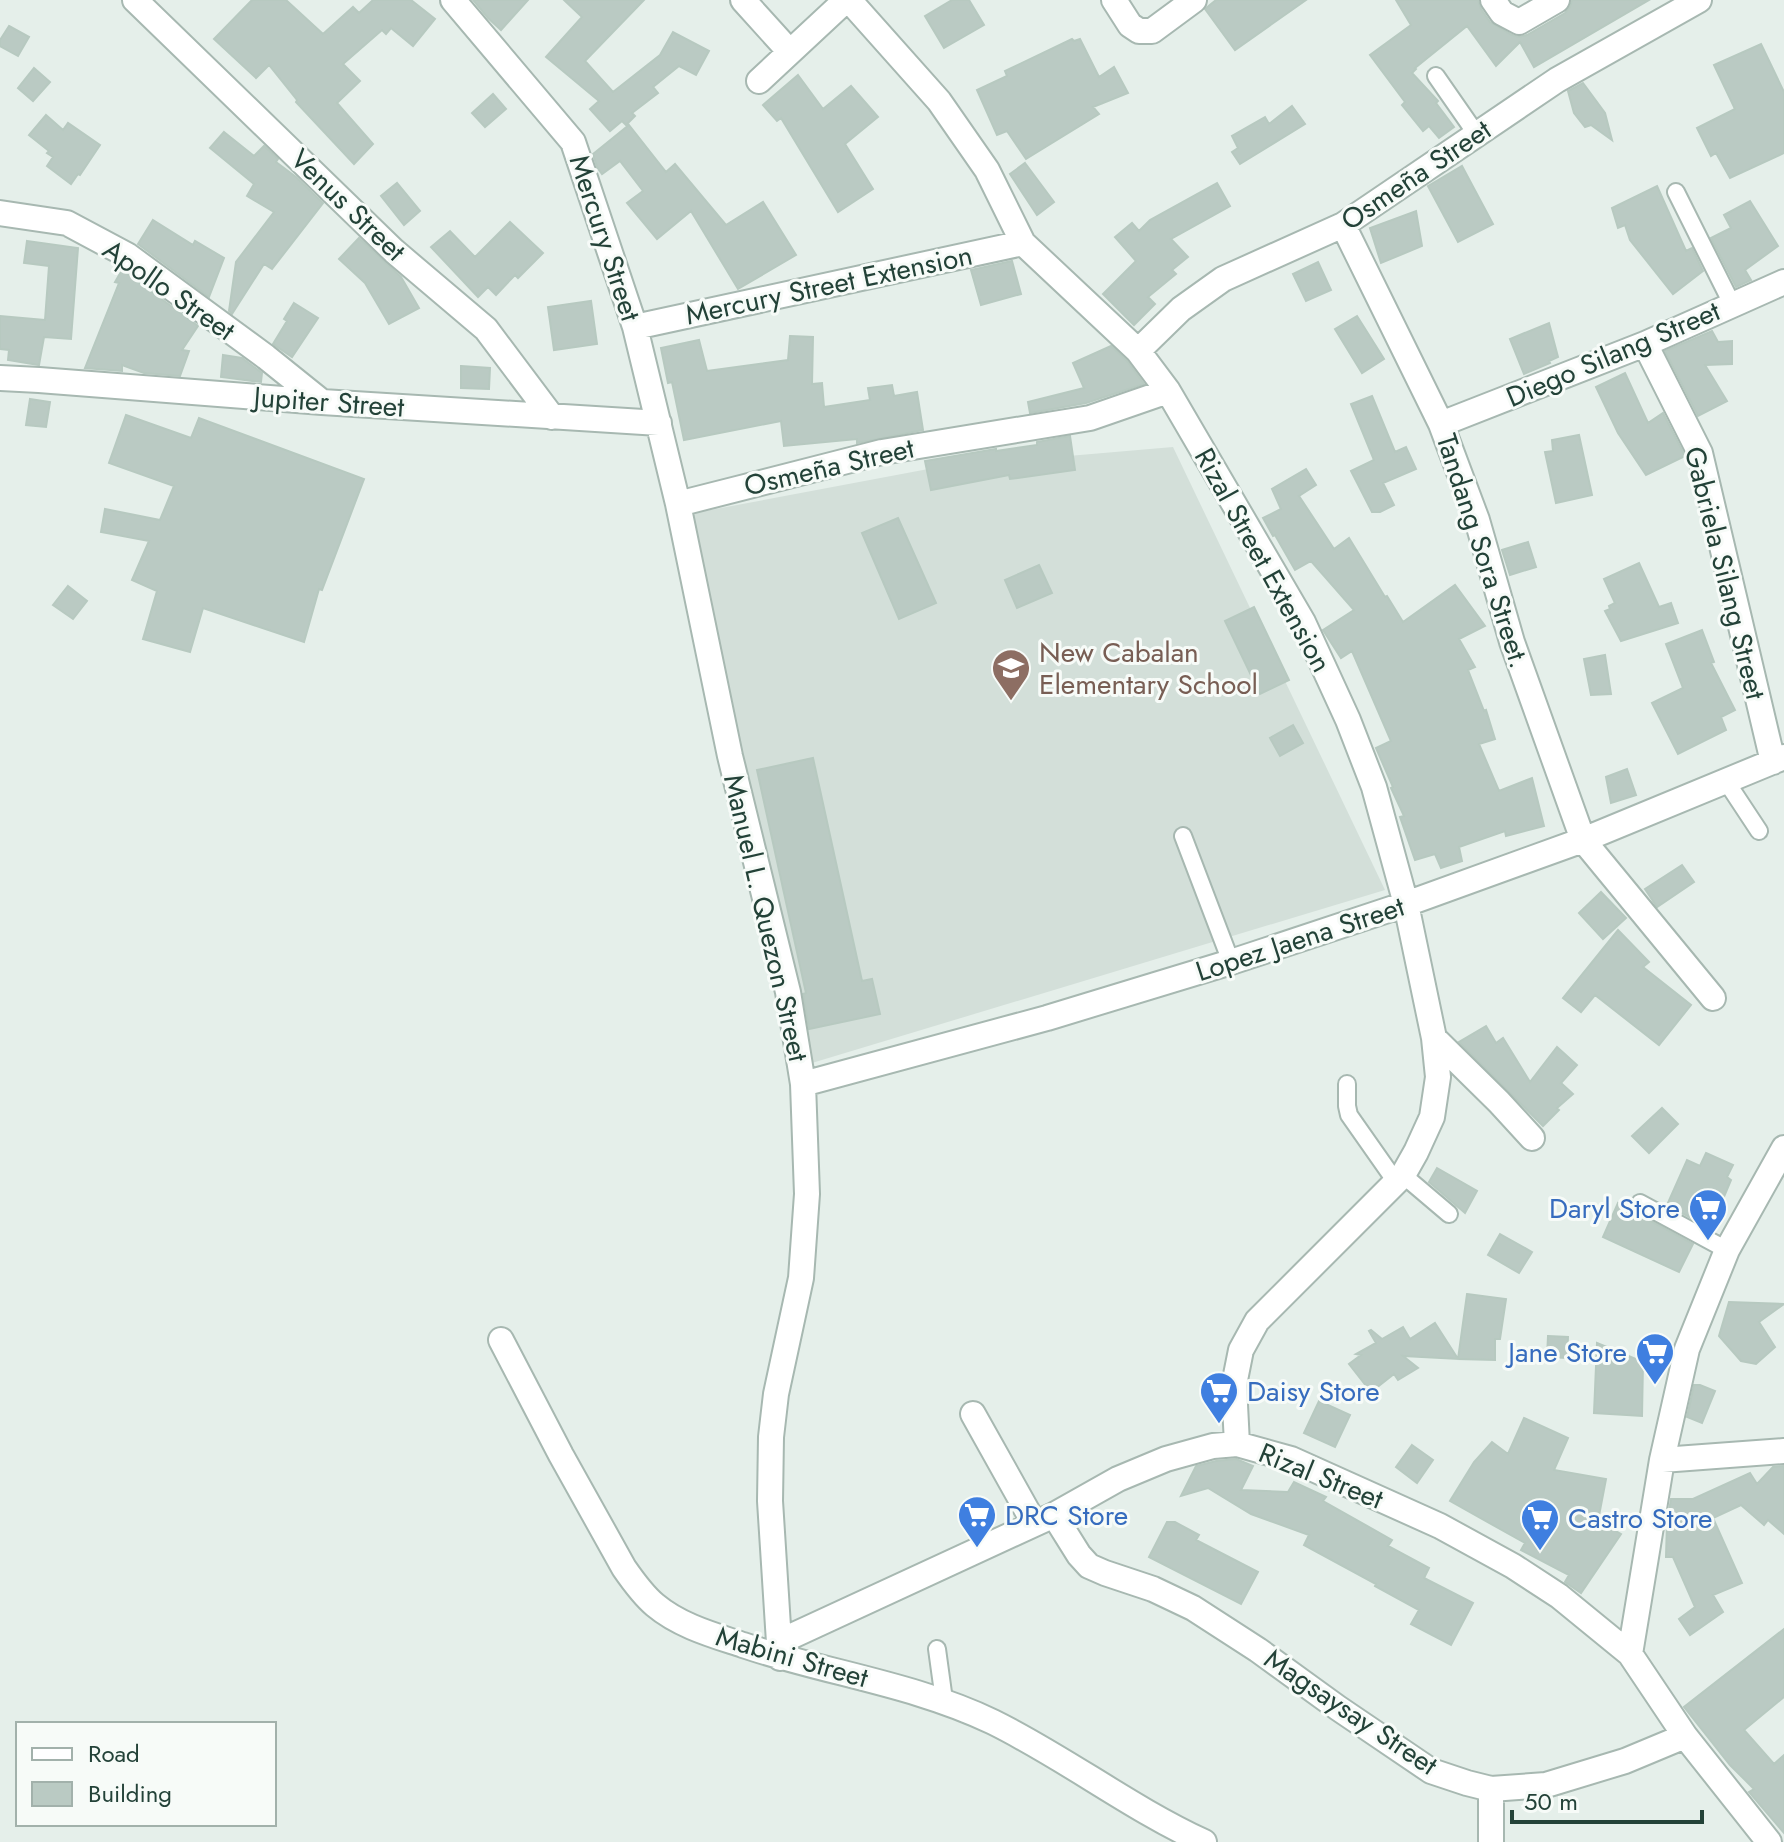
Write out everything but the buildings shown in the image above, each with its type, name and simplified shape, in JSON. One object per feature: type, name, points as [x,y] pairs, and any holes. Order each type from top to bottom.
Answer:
[{"type":"street","name":"Venus Street","points":[[135,0],[394,251],[486,329],[552,417]]},
{"type":"street","name":"Mercury Street","points":[[453,0],[573,142],[635,327],[659,423]]},
{"type":"street","points":[[743,0],[790,52]]},
{"type":"street","points":[[759,81],[847,0]]},
{"type":"street","name":"Rizal Street Extension","points":[[847,0],[939,101],[987,170],[1023,243],[1138,351],[1168,391],[1303,622],[1348,720],[1374,787],[1406,904],[1434,1038],[1438,1077],[1432,1117],[1416,1152],[1399,1178],[1257,1321],[1241,1350],[1234,1385],[1237,1444]]},
{"type":"street","points":[[1114,0],[1130,25],[1139,31],[1152,31],[1194,0]]},
{"type":"street","points":[[1493,0],[1502,13],[1519,22],[1557,0]]},
{"type":"street","name":"Osmeña Street","points":[[1138,351],[1181,309],[1223,279],[1343,225],[1557,80],[1699,0]]},
{"type":"street","name":"Apollo Street","points":[[0,213],[67,223],[127,255],[322,402]]},
{"type":"street","name":"Tandang Sora Street.","points":[[1343,225],[1441,424],[1477,520],[1512,642],[1583,840],[1713,998]]},
{"type":"street","name":"Mercury Street Extension","points":[[635,327],[1023,243]]},
{"type":"street","name":"Diego Silang Street","points":[[1441,424],[1645,344],[1784,282]]},
{"type":"street","name":"Gabriela Silang Street","points":[[1645,344],[1700,453],[1778,760]]},
{"type":"street","name":"Jupiter Street","points":[[0,378],[659,423]]},
{"type":"street","name":"Osmeña Street","points":[[678,504],[882,452],[1090,418],[1168,391]]},
{"type":"street","name":"Manuel L. Quezon Street","points":[[659,423],[730,756],[788,992],[803,1084],[807,1194],[801,1278],[776,1394],[771,1437],[770,1501],[780,1650]]},
{"type":"street","name":"Lopez Jaena Street","points":[[803,1084],[1047,1018],[1406,904],[1583,840],[1778,760]]},
{"type":"street","points":[[1434,1038],[1532,1138]]},
{"type":"street","points":[[1630,1654],[1662,1460],[1687,1349],[1727,1250],[1784,1148]]},
{"type":"street","name":"Mabini Street","points":[[501,1340],[624,1568],[655,1605],[681,1622],[717,1637],[780,1650],[944,1700],[1030,1742],[1204,1842]]},
{"type":"street","name":"Magsaysay Street","points":[[973,1414],[1044,1519],[1089,1566],[1153,1589],[1193,1608],[1431,1771],[1491,1789],[1546,1785],[1625,1761],[1685,1736]]},
{"type":"street","name":"Rizal Street","points":[[780,1650],[1118,1479],[1166,1459],[1213,1446],[1237,1444],[1291,1459],[1440,1526],[1513,1566],[1559,1596],[1630,1654],[1685,1736],[1769,1842]]},
{"type":"street","points":[[1662,1460],[1784,1451]]},
{"type":"street","points":[[1491,1789],[1491,1842]]},
{"type":"lane","points":[[1436,76],[1477,135]]},
{"type":"lane","points":[[1676,192],[1732,304]]},
{"type":"lane","points":[[1726,781],[1759,831]]},
{"type":"lane","points":[[1183,836],[1231,962]]},
{"type":"lane","points":[[1347,1084],[1349,1115],[1399,1178],[1449,1214]]},
{"type":"lane","points":[[1640,1203],[1727,1250]]},
{"type":"lane","points":[[937,1649],[944,1700]]},
{"type":"shaded area","name":"New Cabalan Elementary School","points":[[1173,447],[1385,890],[802,1066],[689,514],[939,467]]},
{"type":"place","name":"New Cabalan Elementary School","points":[[1011,702]]},
{"type":"place","name":"Daryl Store","points":[[1708,1242]]},
{"type":"place","name":"Jane Store","points":[[1655,1386]]},
{"type":"place","name":"Daisy Store","points":[[1219,1425]]},
{"type":"place","name":"DRC Store","points":[[977,1549]]},
{"type":"place","name":"Castro Store","points":[[1540,1552]]}]
